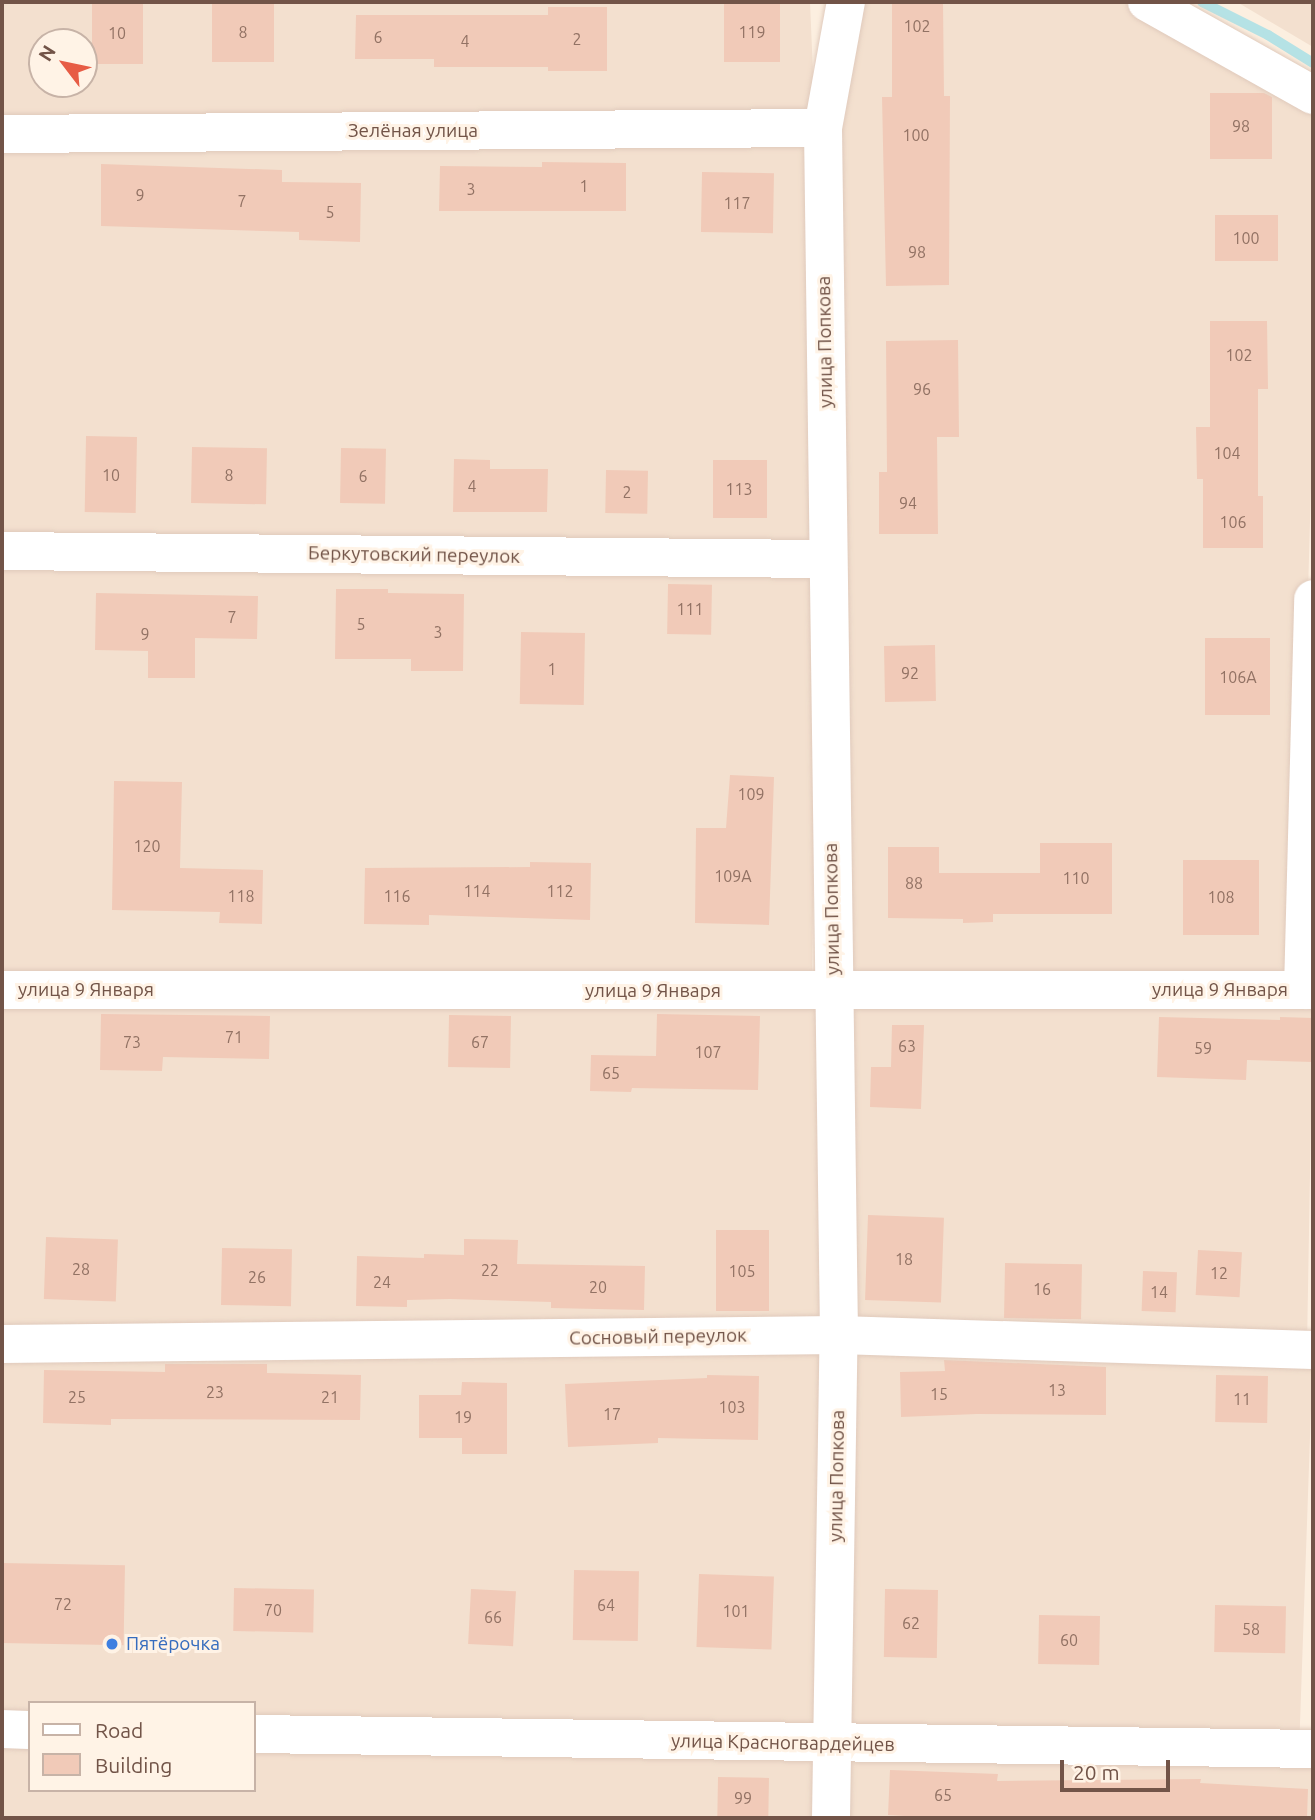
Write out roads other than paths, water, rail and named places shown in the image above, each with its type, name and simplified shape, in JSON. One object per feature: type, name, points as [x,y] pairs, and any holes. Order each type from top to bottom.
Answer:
[{"type":"street","name":"улица Попкова","points":[[831,1818],[839,1335],[832,991],[823,128],[846,2]]},
{"type":"street","points":[[1147,2],[1313,95]]},
{"type":"street","name":"Зелёная улица","points":[[2,134],[823,128]]},
{"type":"street","name":"Беркутовский переулок","points":[[2,551],[827,559]]},
{"type":"street","name":"улица 9 Января","points":[[2,990],[1308,990],[1313,599]]},
{"type":"street","name":"Сосновый переулок","points":[[2,1343],[839,1335],[1313,1350]]},
{"type":"street","points":[[2,1730],[28,1730]]},
{"type":"street","name":"улица Красногвардейцев","points":[[256,1734],[1313,1749]]},
{"type":"waterway","points":[[1202,2],[1268,35],[1313,63]]},
{"type":"place","name":"Пятёрочка","points":[[112,1644]]}]
